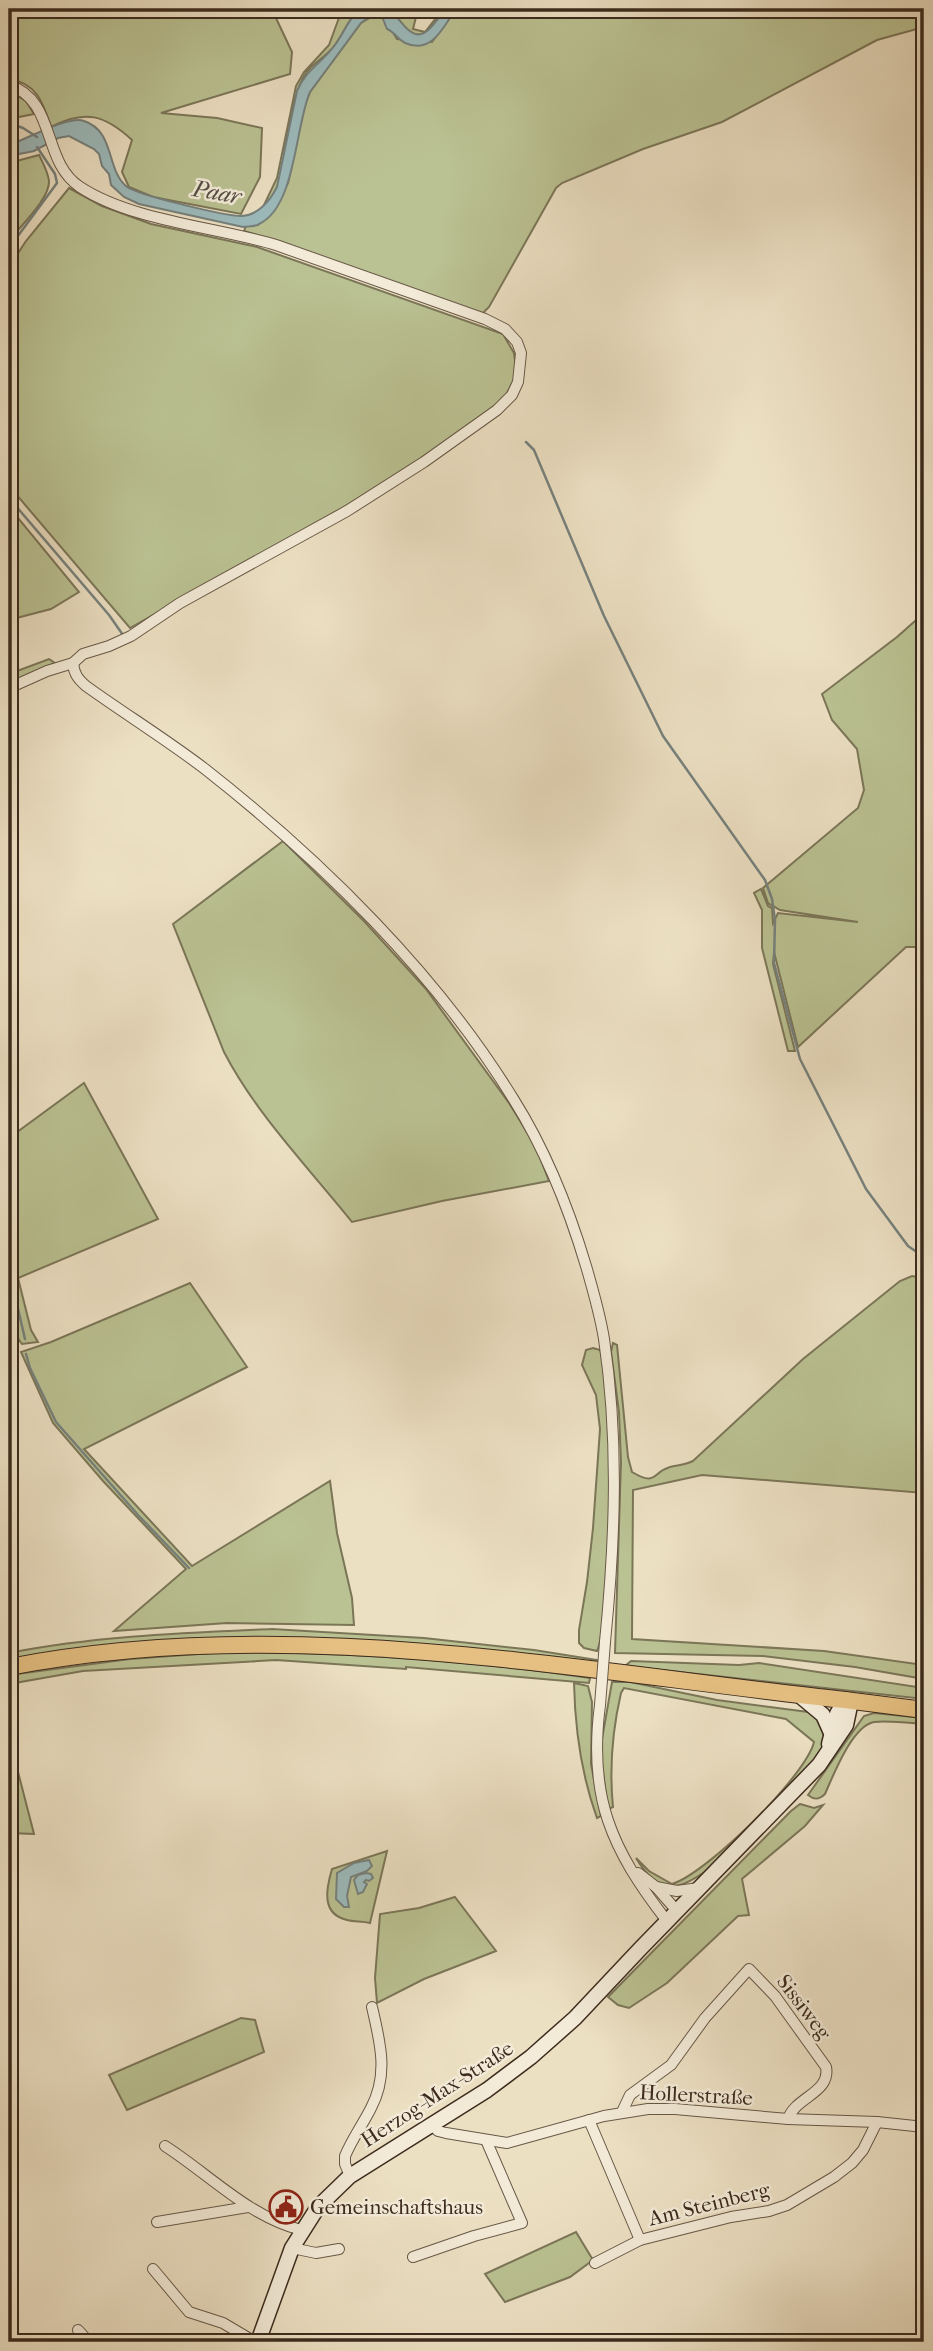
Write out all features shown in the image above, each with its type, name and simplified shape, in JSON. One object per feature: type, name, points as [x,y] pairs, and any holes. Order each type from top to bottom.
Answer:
[{"type":"main road","points":[[9,1667],[81,1655],[178,1646],[324,1644],[503,1660],[924,1710]]},
{"type":"main road","points":[[799,1695],[823,1715],[832,1735]]},
{"type":"main road","points":[[820,1765],[837,1714],[848,1701]]},
{"type":"main road","points":[[820,1765],[846,1725],[848,1701]]},
{"type":"main road","name":"Herzog-Max-Straße","points":[[256,2342],[292,2248],[318,2207],[350,2176],[487,2090],[545,2045],[575,2018],[820,1765]]},
{"type":"street","points":[[9,85],[28,95],[43,117],[53,149],[67,176],[79,186],[106,200],[156,217],[276,244],[485,319],[505,329],[517,342],[521,354],[519,374],[512,395],[497,410],[424,462],[347,511],[180,603],[131,636],[83,654],[73,663],[24,679],[9,688]]},
{"type":"street","points":[[73,663],[74,671],[86,686],[203,768],[310,859],[368,916],[429,983],[462,1026],[514,1100],[532,1131],[575,1231],[604,1338],[611,1401],[615,1464],[613,1559],[596,1738],[596,1765],[600,1789],[611,1833],[627,1863],[648,1897],[672,1916]]},
{"type":"street","points":[[627,1863],[656,1888],[672,1916]]},
{"type":"street","points":[[656,1888],[677,1891],[700,1888]]},
{"type":"street","name":"Sissiweg","points":[[622,2112],[630,2095],[671,2065],[705,2018],[749,1969],[775,1996],[826,2067],[825,2082],[795,2106],[788,2119]]},
{"type":"street","points":[[350,2176],[345,2156],[372,2107],[381,2077],[381,2045],[372,2007]]},
{"type":"street","name":"Hollerstraße","points":[[432,2125],[438,2131],[446,2133],[507,2143],[622,2112],[674,2109],[924,2127]]},
{"type":"street","name":"Am Steinberg","points":[[589,2120],[640,2240]]},
{"type":"street","name":"Am Steinberg","points":[[595,2263],[640,2240],[732,2217],[769,2211],[787,2204],[834,2177],[852,2163],[863,2150],[877,2122]]},
{"type":"street","points":[[413,2257],[474,2235],[522,2223],[486,2140]]},
{"type":"street","points":[[165,2146],[248,2207],[283,2225],[301,2230]]},
{"type":"street","points":[[157,2221],[248,2207]]},
{"type":"street","points":[[292,2248],[316,2253],[339,2249]]},
{"type":"street","name":"Herzog-Max-Straße","points":[[153,2269],[189,2312],[223,2323],[256,2342]]},
{"type":"street","points":[[78,2330],[89,2342]]},
{"type":"green space","points":[[9,9],[276,9],[275,16],[292,52],[290,74],[161,113],[217,118],[262,128],[260,177],[241,214],[153,197],[129,187],[122,172],[132,140],[103,120],[94,117],[74,118],[51,127],[38,96],[26,85],[9,79]]},
{"type":"green space","points":[[319,9],[359,9],[335,45],[311,67],[300,83],[279,180],[274,194],[264,205],[277,178],[296,86],[304,72],[329,45],[340,15]]},
{"type":"green space","points":[[391,9],[418,9],[413,29],[425,32],[445,9],[430,28],[424,33],[418,34],[406,28]]},
{"type":"green space","points":[[456,9],[924,9],[924,27],[877,40],[722,122],[643,149],[562,183],[556,188],[489,307],[481,315],[244,231],[246,226],[258,225],[288,183],[310,92],[361,23],[378,13],[382,14],[397,39],[432,42]]},
{"type":"green space","points":[[9,91],[26,101],[34,114],[9,119]]},
{"type":"green space","points":[[39,155],[48,174],[48,188],[45,196],[9,241],[9,163]]},
{"type":"green space","points":[[69,188],[102,206],[151,224],[257,247],[503,334],[514,353],[517,374],[505,397],[479,421],[344,507],[130,628],[9,486],[9,267],[26,241]]},
{"type":"green space","points":[[9,507],[79,592],[51,609],[9,620]]},
{"type":"green space","points":[[924,613],[924,943],[919,947],[906,947],[798,1047],[774,952],[773,964],[795,1051],[788,1051],[762,948],[762,910],[754,893],[761,889],[768,906],[772,908],[773,923],[778,913],[858,922],[780,910],[768,903],[763,888],[858,808],[864,790],[857,749],[832,720],[822,694]]},
{"type":"green space","points":[[49,659],[55,663],[9,683],[9,674]]},
{"type":"green space","points":[[283,841],[364,921],[426,989],[509,1103],[535,1145],[549,1181],[442,1201],[352,1222],[267,1119],[224,1052],[173,924]]},
{"type":"green space","points":[[84,1083],[158,1219],[18,1278],[31,1330],[38,1342],[22,1344],[15,1331],[9,1279],[9,1138]]},
{"type":"green space","points":[[912,1276],[924,1278],[924,1493],[702,1475],[633,1490],[632,1639],[824,1651],[924,1665],[924,1679],[855,1667],[763,1656],[615,1653],[621,1462],[619,1412],[611,1352],[613,1343],[617,1345],[628,1457],[632,1472],[650,1478],[664,1469],[693,1461],[803,1359],[900,1281]]},
{"type":"green space","points":[[190,1283],[247,1367],[84,1449],[192,1566],[330,1481],[337,1533],[352,1598],[354,1625],[227,1623],[114,1631],[186,1569],[53,1423],[21,1352]]},
{"type":"green space","points":[[586,1350],[600,1350],[602,1356],[611,1480],[608,1572],[602,1634],[597,1651],[584,1648],[579,1643],[593,1528],[600,1429],[596,1395],[582,1365]]},
{"type":"green space","points":[[272,1629],[424,1638],[597,1660],[596,1663],[369,1643],[9,1661],[9,1653],[74,1643],[140,1636]]},
{"type":"green space","points":[[226,1652],[408,1658],[590,1678],[589,1683],[406,1667],[276,1660],[83,1671],[9,1684],[9,1675],[130,1659]]},
{"type":"green space","points":[[631,1661],[739,1665],[759,1663],[924,1688],[924,1699],[625,1666]]},
{"type":"green space","points":[[612,1682],[630,1682],[717,1700],[816,1713],[826,1725],[825,1747],[816,1762],[709,1869],[677,1886],[661,1884],[652,1879],[636,1858],[649,1871],[672,1884],[688,1876],[730,1844],[775,1799],[807,1757],[814,1742],[786,1719],[624,1688],[613,1736],[613,1807],[608,1809],[602,1765],[602,1739]]},
{"type":"green space","points":[[574,1683],[588,1686],[592,1702],[591,1764],[601,1816],[597,1818],[580,1751]]},
{"type":"green space","points":[[874,1713],[924,1718],[924,1724],[879,1721],[866,1726],[858,1732],[844,1753],[825,1794],[817,1799],[808,1795],[864,1716]]},
{"type":"green space","points":[[9,1737],[34,1834],[9,1833]]},
{"type":"green space","points":[[800,1804],[814,1808],[823,1805],[805,1826],[742,1879],[749,1915],[738,1916],[667,1983],[629,2008],[618,2005],[608,1997],[791,1811]]},
{"type":"green space","points":[[387,1851],[370,1923],[339,1917],[329,1906],[328,1900],[332,1869]]},
{"type":"green space","points":[[455,1897],[496,1951],[424,1979],[377,2003],[375,1978],[380,1914],[419,1908]]},
{"type":"green space","points":[[241,2018],[255,2020],[264,2052],[127,2110],[109,2075]]},
{"type":"green space","points":[[576,2232],[593,2260],[570,2277],[505,2302],[485,2274]]},
{"type":"water","points":[[359,9],[391,9],[406,28],[418,34],[430,28],[445,9],[456,9],[436,37],[423,45],[414,46],[402,41],[387,29],[381,14],[372,15],[361,23],[310,92],[287,184],[271,215],[257,225],[243,227],[139,204],[124,197],[111,185],[109,174],[102,166],[99,154],[69,136],[58,138],[34,151],[9,156],[9,145],[58,124],[84,121],[101,133],[120,179],[133,190],[232,215],[241,216],[258,211],[277,187],[301,83],[335,45]]},
{"type":"water","points":[[369,1860],[372,1866],[367,1871],[351,1877],[347,1896],[349,1907],[344,1907],[336,1899],[337,1873],[354,1863]]},
{"type":"water","points":[[366,1873],[373,1878],[364,1882],[367,1884],[363,1892],[358,1894],[354,1880],[358,1875]]},
{"type":"waterway","points":[[9,123],[37,137]]},
{"type":"waterway","points":[[9,248],[57,183],[55,174],[37,147]]},
{"type":"waterway","points":[[526,442],[534,450],[604,616],[663,736],[765,880],[772,899],[775,920],[774,963],[800,1059],[866,1189],[908,1246],[924,1257]]},
{"type":"waterway","points":[[9,498],[123,635]]},
{"type":"waterway","points":[[9,1270],[25,1339]]},
{"type":"waterway","points":[[26,1354],[56,1422],[189,1568]]},
{"type":"place","name":"Gemeinschaftshaus","points":[[286,2207]]},
{"type":"water label","name":"Paar","points":[[217,192]]}]
